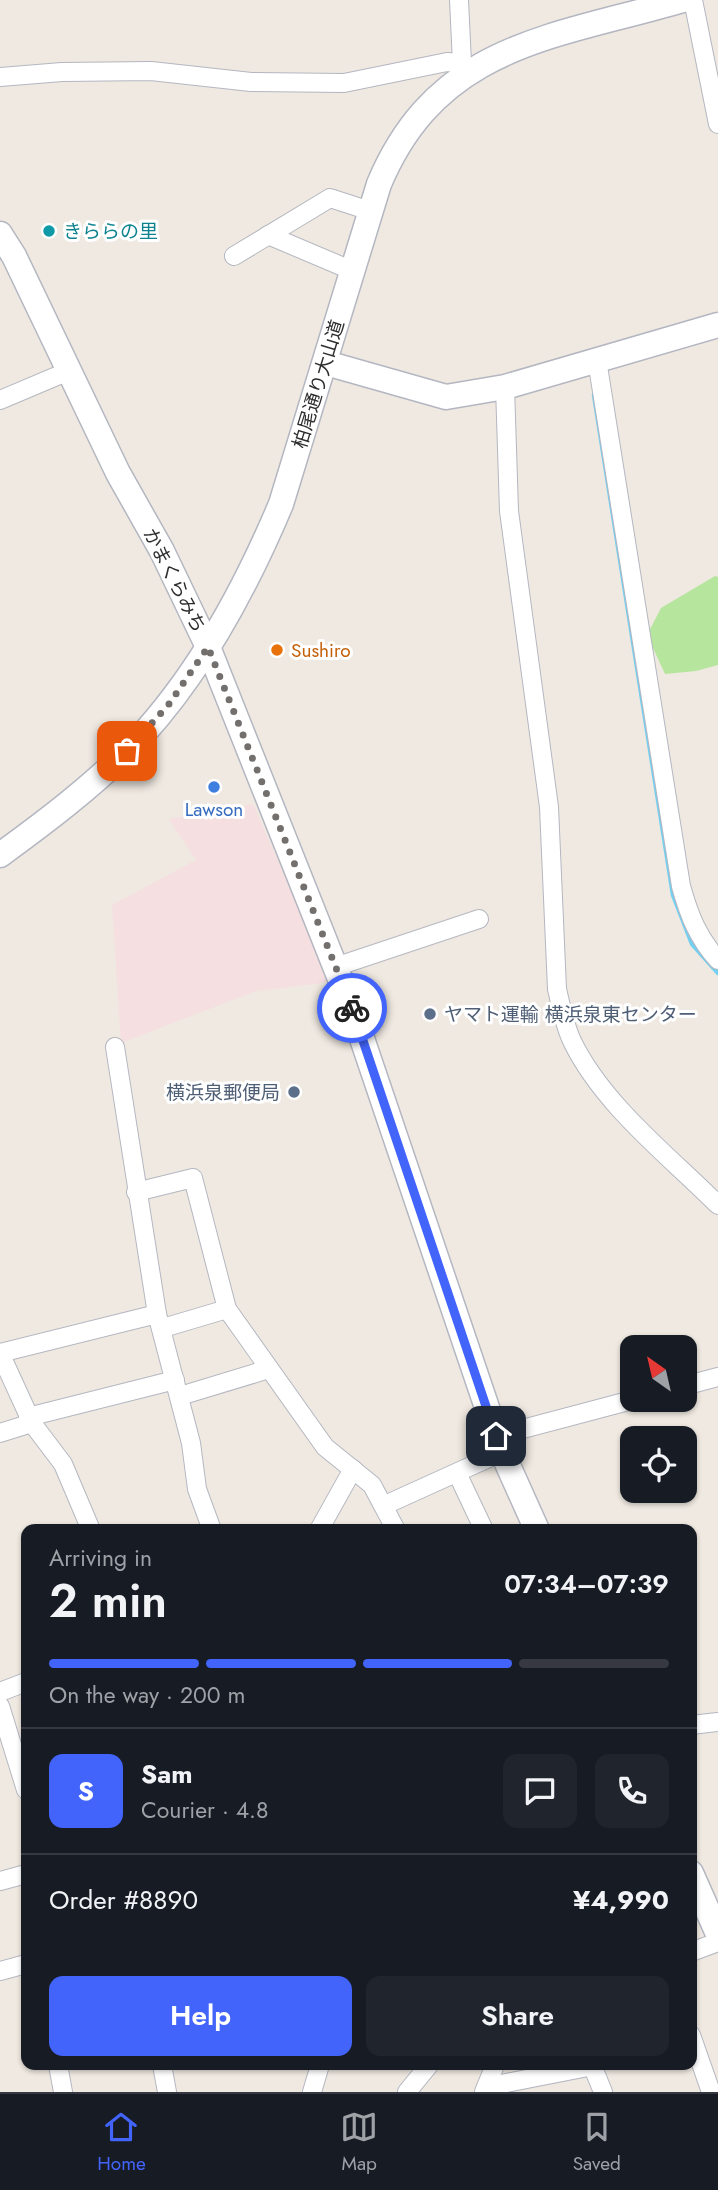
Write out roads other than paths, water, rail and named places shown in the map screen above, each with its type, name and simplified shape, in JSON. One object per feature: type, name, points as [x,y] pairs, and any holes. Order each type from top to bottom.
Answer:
[{"type":"street","points":[[0,77],[151,71],[251,82],[344,83],[447,62],[465,67],[459,0]]},
{"type":"street","name":"柏尾通り大山道","points":[[0,855],[127,751],[169,704],[208,647],[264,545],[281,504],[370,211],[391,155],[415,119],[465,67],[532,43],[682,0]]},
{"type":"street","points":[[693,0],[718,124]]},
{"type":"street","points":[[234,256],[330,198],[370,211]]},
{"type":"street","name":"かまくらみち","points":[[0,234],[14,256],[71,370],[118,473],[162,551],[208,647],[335,967],[499,1444],[534,1524]]},
{"type":"street","points":[[268,235],[353,271]]},
{"type":"street","points":[[326,363],[446,397],[505,387],[718,324]]},
{"type":"street","points":[[597,360],[681,886],[694,927],[704,945],[718,960]]},
{"type":"street","points":[[0,401],[71,370]]},
{"type":"street","points":[[505,387],[509,512],[549,807],[557,989],[563,1016],[572,1040],[592,1075],[621,1108],[718,1205]]},
{"type":"street","points":[[335,967],[479,919]]},
{"type":"street","points":[[115,1047],[136,1192],[160,1321],[177,1388],[197,1489],[210,1524]]},
{"type":"street","points":[[136,1192],[192,1178],[227,1309],[325,1447],[372,1485],[393,1524]]},
{"type":"street","points":[[88,1524],[63,1464],[30,1420],[0,1353],[227,1309]]},
{"type":"street","points":[[0,1433],[30,1420],[269,1368]]},
{"type":"street","points":[[697,1383],[718,1377]]},
{"type":"street","points":[[385,1505],[457,1473],[499,1444],[620,1404]]},
{"type":"street","points":[[322,1524],[353,1469]]},
{"type":"street","points":[[457,1473],[481,1524]]},
{"type":"street","points":[[21,1684],[1,1691],[21,1770]]},
{"type":"street","points":[[697,1725],[718,1722]]},
{"type":"street","points":[[0,1881],[21,1875]]},
{"type":"street","points":[[697,1887],[718,1934]]},
{"type":"street","points":[[697,1950],[718,1942]]},
{"type":"street","points":[[0,1970],[21,1965]]},
{"type":"street","points":[[697,2052],[711,2092]]},
{"type":"street","points":[[59,2070],[63,2092]]},
{"type":"street","points":[[163,2070],[167,2092]]},
{"type":"street","points":[[312,2092],[319,2070]]},
{"type":"street","points":[[407,2092],[425,2070]]},
{"type":"street","points":[[485,2090],[493,2070]]},
{"type":"street","points":[[485,2090],[575,2070]]},
{"type":"street","points":[[595,2070],[603,2092]]},
{"type":"waterway","points":[[594,395],[673,895],[692,944],[718,973]]},
{"type":"place","name":"きららの里","points":[[49,231]]},
{"type":"place","name":"Sushiro","points":[[277,650]]},
{"type":"place","name":"Lawson","points":[[214,787]]},
{"type":"place","name":"ヤマト運輸 横浜泉東センター","points":[[430,1014]]},
{"type":"place","name":"横浜泉郵便局","points":[[294,1092]]}]
